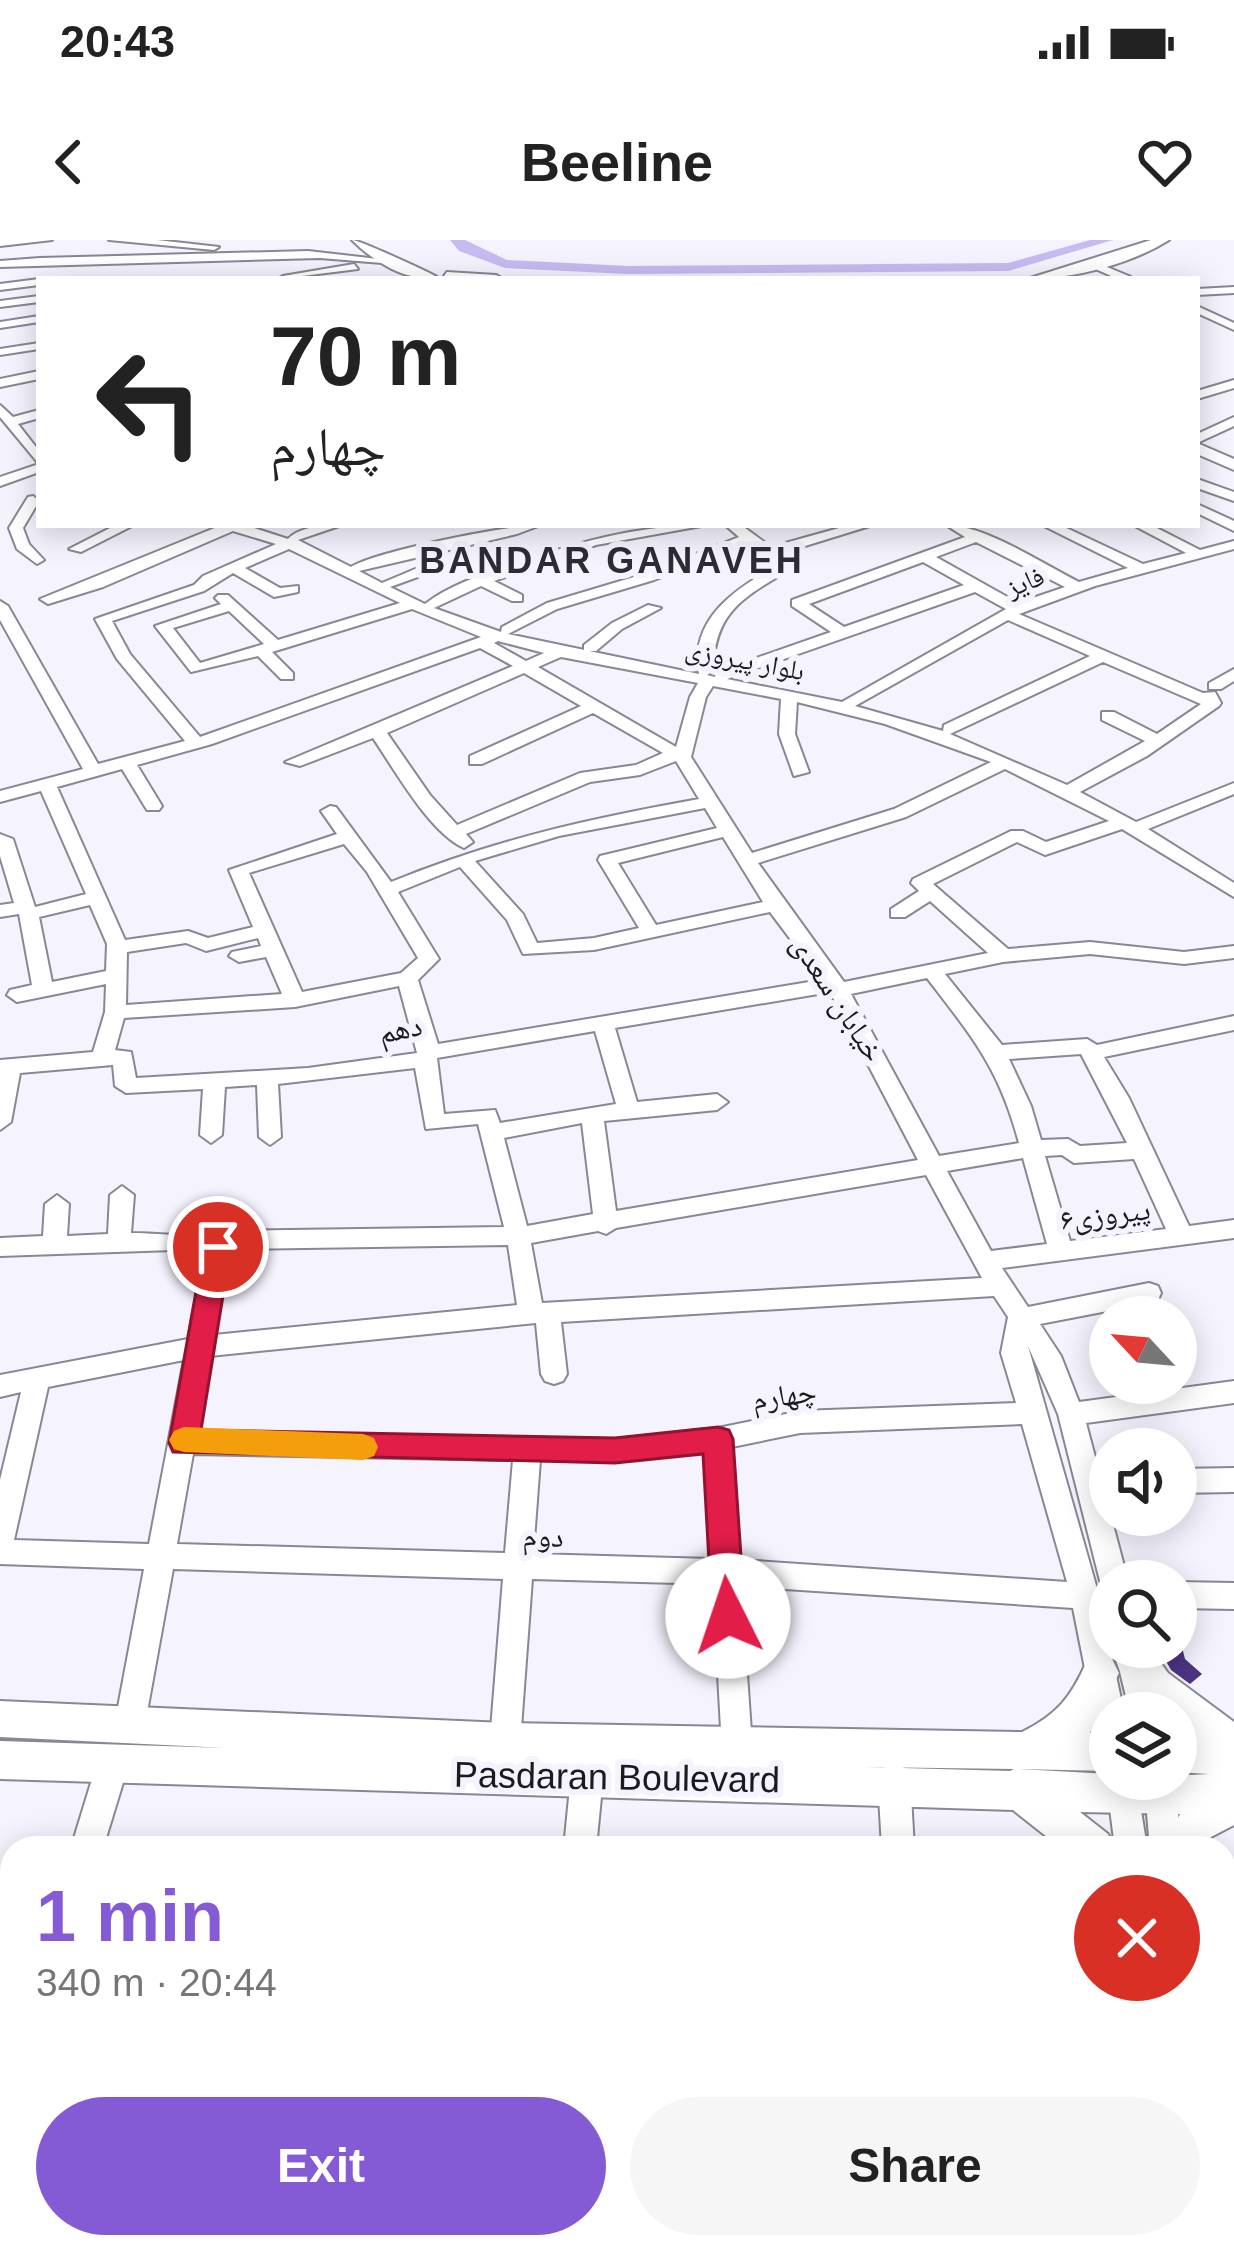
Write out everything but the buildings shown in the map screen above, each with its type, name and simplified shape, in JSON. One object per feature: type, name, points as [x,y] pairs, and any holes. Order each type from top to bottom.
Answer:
[{"type":"main road","points":[[362,240],[384,261],[432,276]]},
{"type":"main road","points":[[362,240],[433,276]]},
{"type":"main road","points":[[1047,276],[1095,265],[1162,240]]},
{"type":"main road","points":[[1200,449],[1234,465]]},
{"type":"main road","points":[[1082,1836],[1017,1769],[1068,1733],[1113,1668]]},
{"type":"main road","points":[[1132,1668],[1234,1745]]},
{"type":"main road","name":"Pasdaran Boulevard","points":[[0,1719],[506,1742],[737,1747],[892,1766]]},
{"type":"main road","points":[[1197,1755],[1234,1757]]},
{"type":"main road","name":"Pasdaran Boulevard","points":[[1017,1769],[1089,1756]]},
{"type":"main road","name":"Pasdaran Boulevard","points":[[0,1760],[587,1777],[892,1766],[1017,1769],[1089,1779]]},
{"type":"main road","name":"Pasdaran Boulevard","points":[[1197,1791],[1234,1793]]},
{"type":"main road","points":[[1190,1836],[1197,1823],[1234,1804]]},
{"type":"street","points":[[0,243],[47,240]]},
{"type":"street","points":[[49,260],[74,240]]},
{"type":"street","points":[[114,240],[384,261]]},
{"type":"street","points":[[0,264],[320,255]]},
{"type":"street","points":[[118,261],[126,276]]},
{"type":"street","points":[[333,275],[384,261]]},
{"type":"street","points":[[192,262],[199,276]]},
{"type":"street","points":[[1095,265],[1120,276]]},
{"type":"street","points":[[0,287],[36,282]]},
{"type":"street","points":[[1200,292],[1234,290]]},
{"type":"street","points":[[0,304],[36,299]]},
{"type":"street","points":[[1200,310],[1234,327]]},
{"type":"street","points":[[0,325],[36,319]]},
{"type":"street","points":[[0,325],[17,346]]},
{"type":"street","points":[[0,350],[36,344]]},
{"type":"street","points":[[0,350],[36,344]]},
{"type":"street","points":[[0,383],[36,376]]},
{"type":"street","points":[[1200,381],[1214,388]]},
{"type":"street","points":[[1200,394],[1234,384]]},
{"type":"street","points":[[0,395],[36,388]]},
{"type":"street","points":[[3,413],[36,414]]},
{"type":"street","points":[[3,413],[36,459]]},
{"type":"street","points":[[1200,438],[1230,426]]},
{"type":"street","points":[[0,441],[36,431]]},
{"type":"street","points":[[0,489],[36,466]]},
{"type":"street","points":[[1200,484],[1234,497]]},
{"type":"street","points":[[0,489],[36,498]]},
{"type":"street","points":[[1200,506],[1234,497]]},
{"type":"street","points":[[36,499],[16,528],[35,560],[32,565],[55,597],[98,584],[223,528]]},
{"type":"street","points":[[1200,509],[1234,527]]},
{"type":"street","points":[[76,549],[121,528]]},
{"type":"street","name":"بلوار پیروزی","points":[[251,528],[286,533],[496,636],[590,648],[850,702],[950,729],[1229,870]]},
{"type":"street","points":[[196,742],[123,656],[103,619],[199,589],[286,533],[317,528]]},
{"type":"street","points":[[358,567],[418,548],[478,542],[524,528]]},
{"type":"street","points":[[432,604],[481,580],[606,537],[676,528]]},
{"type":"street","points":[[712,676],[704,641],[715,618],[742,592],[786,566],[735,528]]},
{"type":"street","points":[[767,554],[856,528]]},
{"type":"street","points":[[960,528],[1077,587]]},
{"type":"street","points":[[1055,528],[1141,569]]},
{"type":"street","points":[[1146,528],[1198,554]]},
{"type":"street","name":"بلوار پیروزی","points":[[286,533],[410,605],[496,636],[712,676]]},
{"type":"street","points":[[797,603],[980,536]]},
{"type":"street","points":[[0,770],[7,795],[196,742],[496,636],[552,606],[650,577],[747,539]]},
{"type":"street","name":"فایز","points":[[850,702],[1012,611],[1077,587],[1234,545]]},
{"type":"street","points":[[925,557],[1012,611],[1104,656],[1234,697]]},
{"type":"street","points":[[389,583],[433,567]]},
{"type":"street","points":[[234,568],[279,594],[293,589]]},
{"type":"street","points":[[481,580],[517,598]]},
{"type":"street","points":[[763,580],[843,633]]},
{"type":"street","points":[[206,582],[264,642],[287,676]]},
{"type":"street","points":[[679,756],[698,697],[712,676],[977,586]]},
{"type":"street","points":[[231,606],[163,626],[197,669],[264,642],[410,605]]},
{"type":"street","points":[[0,606],[93,770]]},
{"type":"street","points":[[590,648],[617,626],[653,608]]},
{"type":"street","points":[[264,642],[288,625]]},
{"type":"street","points":[[496,636],[525,669],[679,756]]},
{"type":"street","points":[[294,762],[564,650]]},
{"type":"street","points":[[950,729],[1104,656]]},
{"type":"street","points":[[1074,788],[1156,740],[1234,674]]},
{"type":"street","name":"بلوار پیروزی","points":[[765,688],[930,731],[1122,823],[1234,891]]},
{"type":"street","points":[[789,697],[787,734],[800,772]]},
{"type":"street","points":[[476,760],[592,707]]},
{"type":"street","points":[[1108,716],[1156,740]]},
{"type":"street","points":[[376,731],[516,918],[530,950],[594,944],[775,905]]},
{"type":"street","points":[[454,833],[586,777],[640,770],[679,756]]},
{"type":"street","name":"خیابان سعدی","points":[[679,756],[775,905],[837,987],[984,1261],[1048,1356],[1089,1456]]},
{"type":"street","points":[[126,761],[153,806]]},
{"type":"street","points":[[746,861],[901,813],[1003,763]]},
{"type":"street","points":[[0,1122],[5,1067],[103,1059],[115,1012],[117,946],[47,784]]},
{"type":"street","points":[[1143,825],[1234,788]]},
{"type":"street","points":[[385,892],[469,857],[556,831],[709,802]]},
{"type":"street","points":[[115,1012],[295,1000],[407,978],[429,959],[375,870],[330,811]]},
{"type":"street","points":[[1003,956],[920,883],[1017,836],[1046,849],[1122,823]]},
{"type":"street","points":[[650,930],[607,860],[726,831]]},
{"type":"street","points":[[295,1000],[238,870],[348,837]]},
{"type":"street","points":[[0,840],[4,838],[27,910],[43,990]]},
{"type":"street","points":[[898,913],[931,892]]},
{"type":"street","points":[[0,911],[98,897]]},
{"type":"street","points":[[117,946],[188,937],[206,945],[268,940]]},
{"type":"street","points":[[239,956],[268,940]]},
{"type":"street","name":"دهم","points":[[103,1059],[123,1058],[126,1087],[267,1077],[934,974],[1003,956],[1090,948],[1184,958],[1234,952]]},
{"type":"street","points":[[934,974],[996,1053],[1020,1106],[1060,1250]]},
{"type":"street","points":[[17,995],[117,975]]},
{"type":"street","points":[[407,978],[427,1055],[434,1123],[487,1115],[554,1374]]},
{"type":"street","points":[[604,1023],[628,1111]]},
{"type":"street","points":[[1091,1053],[1234,1023]]},
{"type":"street","points":[[996,1053],[1088,1046],[1180,1235]]},
{"type":"street","points":[[267,1077],[269,1137]]},
{"type":"street","points":[[211,1135],[214,1081]]},
{"type":"street","points":[[491,1132],[592,1114],[717,1102]]},
{"type":"street","points":[[592,1114],[606,1225]]},
{"type":"street","points":[[0,1247],[518,1236],[606,1225],[1030,1149],[1068,1147],[1074,1155],[1142,1150]]},
{"type":"street","points":[[119,1242],[122,1195]]},
{"type":"street","points":[[55,1244],[57,1204]]},
{"type":"street","name":"پیروزی۶","points":[[984,1261],[1180,1235],[1231,1236]]},
{"type":"street","points":[[130,1723],[218,1244]]},
{"type":"street","points":[[0,1386],[200,1347],[539,1313],[999,1286]]},
{"type":"street","points":[[1089,1603],[1014,1353],[1020,1318],[1148,1293]]},
{"type":"street","points":[[0,1540],[37,1378]]},
{"type":"street","points":[[1071,1414],[1234,1391]]},
{"type":"street","name":"چهارم","points":[[184,1443],[615,1450],[718,1439],[800,1422],[1034,1413]]},
{"type":"street","points":[[718,1439],[737,1747]]},
{"type":"street","points":[[506,1742],[527,1450]]},
{"type":"street","points":[[1197,1480],[1234,1480]]},
{"type":"street","name":"دوم","points":[[0,1552],[725,1573],[1085,1596]]},
{"type":"street","points":[[1197,1595],[1234,1596]]},
{"type":"street","points":[[91,1836],[113,1763]]},
{"type":"street","points":[[892,1766],[897,1836]]},
{"type":"street","points":[[581,1836],[587,1777]]},
{"type":"street","points":[[1133,1836],[1139,1800]]},
{"type":"street","points":[[1146,1800],[1161,1836]]},
{"type":"waterway","points":[[457,240],[464,248],[505,264],[628,270],[1008,267],[1106,240]]},
{"type":"slow traffic","points":[[184,1440],[363,1447]]},
{"type":"district","name":"BANDAR GANAVEH","points":[[612,560]]},
{"type":"route","points":[[218,1247],[184,1443],[615,1450],[718,1439],[728,1616]]}]
